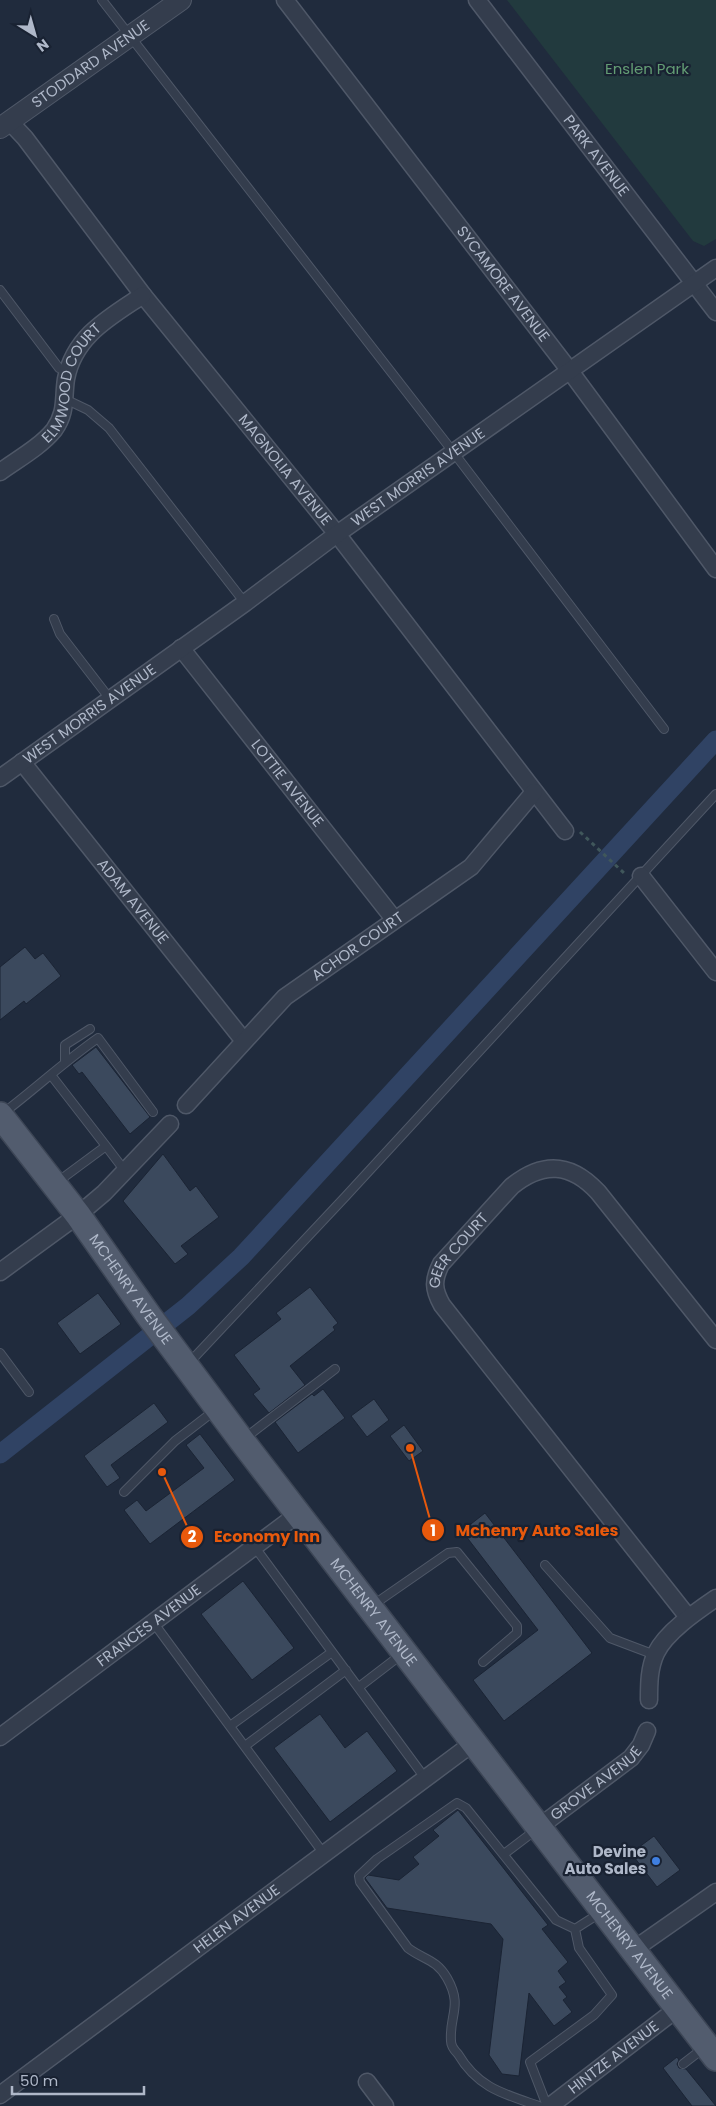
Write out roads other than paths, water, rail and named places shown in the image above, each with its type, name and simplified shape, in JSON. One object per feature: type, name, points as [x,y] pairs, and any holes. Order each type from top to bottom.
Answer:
[{"type":"main road","name":"MCHENRY AVENUE","points":[[0,1115],[78,1214],[149,1316],[242,1441],[711,2052]]},
{"type":"street","name":"STODDARD AVENUE","points":[[3,121],[130,37],[181,0]]},
{"type":"street","name":"SYCAMORE AVENUE","points":[[285,0],[570,371],[716,569]]},
{"type":"street","name":"PARK AVENUE","points":[[477,0],[716,312]]},
{"type":"street","name":"MAGNOLIA AVENUE","points":[[3,121],[25,138],[143,295],[337,534],[565,831]]},
{"type":"street","name":"WEST MORRIS AVENUE","points":[[0,778],[246,603],[337,534],[716,268]]},
{"type":"street","name":"ELMWOOD COURT","points":[[0,472],[43,441],[54,429],[62,415],[68,372],[74,354],[85,338],[98,324],[143,295]]},
{"type":"street","name":"LOTTIE AVENUE","points":[[181,648],[394,919]]},
{"type":"street","name":"ADAM AVENUE","points":[[22,762],[244,1040]]},
{"type":"street","name":"ACHOR COURT","points":[[186,1105],[285,997],[471,867],[534,792]]},
{"type":"street","points":[[641,876],[716,972]]},
{"type":"street","points":[[0,1272],[104,1193],[170,1124]]},
{"type":"street","name":"GEER COURT","points":[[688,1617],[442,1305],[435,1293],[435,1277],[441,1264],[512,1186],[524,1176],[551,1168],[564,1170],[586,1180],[598,1192],[716,1340]]},
{"type":"street","name":"FRANCES AVENUE","points":[[0,1737],[298,1514]]},
{"type":"street","points":[[649,1700],[651,1668],[660,1647],[688,1617],[716,1598]]},
{"type":"street","name":"GROVE AVENUE","points":[[538,1827],[631,1758],[641,1745],[647,1731]]},
{"type":"street","name":"HELEN AVENUE","points":[[0,2095],[472,1743]]},
{"type":"street","points":[[633,1950],[716,1892]]},
{"type":"street","name":"HINTZE AVENUE","points":[[549,2106],[678,2008]]},
{"type":"street","points":[[367,2082],[386,2106]]},
{"type":"lane","points":[[102,0],[454,453],[664,729]]},
{"type":"lane","points":[[0,290],[59,368],[68,372]]},
{"type":"lane","points":[[65,399],[88,410],[110,428],[246,603]]},
{"type":"lane","points":[[54,620],[60,634],[110,699]]},
{"type":"lane","points":[[180,1358],[641,876],[716,794]]},
{"type":"lane","points":[[65,1062],[65,1045],[90,1028]]},
{"type":"lane","points":[[0,1115],[65,1062],[98,1038],[153,1112]]},
{"type":"lane","points":[[51,1075],[125,1171]]},
{"type":"lane","points":[[54,1184],[106,1146]]},
{"type":"lane","points":[[0,1353],[29,1392]]},
{"type":"lane","points":[[242,1441],[335,1369]]},
{"type":"lane","points":[[124,1492],[175,1441],[218,1408]]},
{"type":"lane","points":[[254,1546],[425,1778]]},
{"type":"lane","points":[[369,1607],[448,1553],[458,1552],[517,1626],[517,1633],[483,1662]]},
{"type":"lane","points":[[545,1565],[610,1638],[655,1655]]},
{"type":"lane","points":[[153,1622],[324,1854]]},
{"type":"lane","points":[[230,1726],[332,1652]]},
{"type":"lane","points":[[359,1687],[404,1653]]},
{"type":"lane","points":[[245,1746],[346,1670]]},
{"type":"lane","points":[[539,2106],[492,2089],[466,2069],[451,2043],[455,1996],[446,1977],[433,1961],[418,1956],[408,1948],[360,1882],[359,1876],[378,1858],[457,1803],[466,1808],[556,1920],[574,1928],[580,1948],[612,1995],[594,2015],[530,2062],[549,2106]]},
{"type":"lane","points":[[504,1854],[538,1827]]},
{"type":"lane","points":[[574,1928],[603,1912]]},
{"type":"lane","points":[[683,2064],[711,2052]]},
{"type":"waterway","points":[[0,1454],[188,1306],[241,1257],[716,740]]},
{"type":"place","name":"Mchenry Auto Sales","points":[[410,1448]]},
{"type":"place","name":"Economy Inn","points":[[162,1472]]},
{"type":"place","name":"Devine Auto Sales","points":[[656,1861]]},
{"type":"park label","name":"Enslen Park","points":[[647,69]]}]
